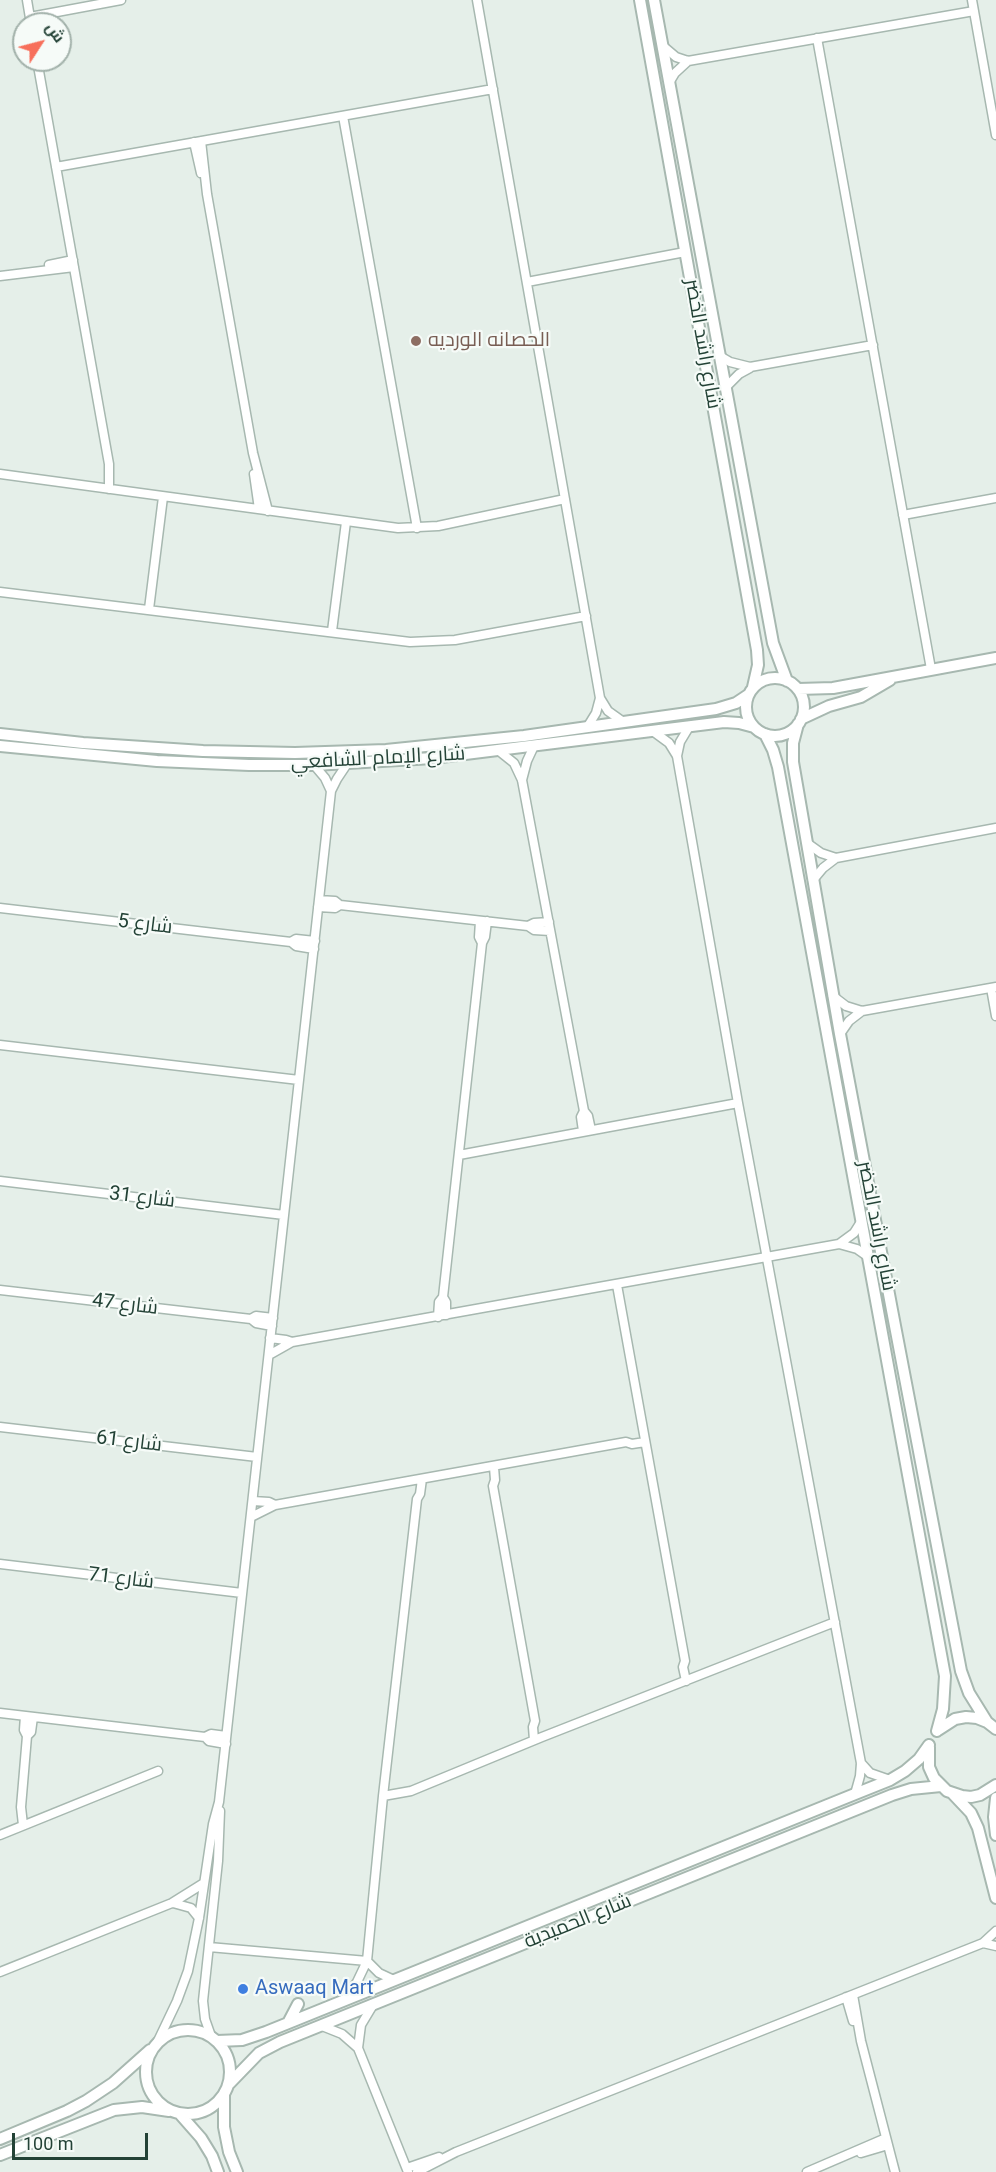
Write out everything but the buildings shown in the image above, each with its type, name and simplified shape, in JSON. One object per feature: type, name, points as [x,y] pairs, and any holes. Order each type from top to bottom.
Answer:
[{"type":"street","points":[[66,12],[121,0]]},
{"type":"street","points":[[477,0],[600,698],[608,711],[622,721]]},
{"type":"street","name":"شارع راشد الخضر","points":[[640,0],[757,650],[758,665],[750,691]]},
{"type":"street","name":"شارع راشد الخضر","points":[[654,0],[772,644],[787,681]]},
{"type":"street","points":[[972,0],[996,135]]},
{"type":"street","points":[[662,45],[671,54],[688,61],[974,11]]},
{"type":"street","points":[[817,38],[932,669]]},
{"type":"street","points":[[669,83],[675,73],[688,61]]},
{"type":"street","points":[[39,72],[109,464],[109,489]]},
{"type":"street","points":[[56,167],[493,89]]},
{"type":"street","points":[[343,116],[417,528]]},
{"type":"street","points":[[198,142],[263,510]]},
{"type":"street","points":[[527,282],[685,252]]},
{"type":"street","points":[[0,276],[73,263]]},
{"type":"street","points":[[725,388],[750,367],[873,345]]},
{"type":"street","points":[[718,355],[730,362],[750,367]]},
{"type":"street","points":[[0,474],[388,528],[417,528],[565,499]]},
{"type":"street","points":[[150,609],[164,497]]},
{"type":"street","points":[[903,515],[996,498]]},
{"type":"street","points":[[332,631],[346,522]]},
{"type":"street","points":[[0,592],[410,642],[440,642],[586,616]]},
{"type":"street","points":[[798,689],[832,688],[996,658]]},
{"type":"street","points":[[800,722],[803,700],[798,689],[787,681],[773,678],[759,682],[750,691],[746,712],[754,727],[765,734],[780,736],[829,706],[861,697],[904,674]]},
{"type":"street","name":"شارع الإمام الشافعي","points":[[1,733],[157,748],[295,753],[432,746],[524,736],[723,708],[736,703],[750,691]]},
{"type":"street","points":[[588,726],[596,713],[600,698]]},
{"type":"street","name":"شارع الإمام الشافعي","points":[[0,746],[157,761],[314,765],[422,759],[499,751],[724,722],[754,727]]},
{"type":"street","name":"شارع راشد الخضر","points":[[800,722],[792,752],[813,880],[961,1671],[969,1692],[993,1725]]},
{"type":"street","points":[[677,756],[680,742],[689,727]]},
{"type":"street","points":[[654,732],[669,743],[677,756],[738,1103],[861,1763],[855,1794]]},
{"type":"street","name":"شارع راشد الخضر","points":[[765,734],[778,767],[945,1676],[943,1709],[937,1731],[929,1745]]},
{"type":"street","points":[[522,780],[534,746]]},
{"type":"street","points":[[499,751],[514,763],[522,780],[584,1111],[588,1116],[587,1130]]},
{"type":"street","points":[[218,2172],[201,2138],[176,2112],[154,2097],[148,2084],[146,2069],[185,1979],[199,1918],[219,1802],[331,791],[347,764]]},
{"type":"street","points":[[314,765],[325,778],[331,791]]},
{"type":"street","points":[[807,843],[820,854],[837,858],[996,828]]},
{"type":"street","points":[[813,880],[823,868],[837,858]]},
{"type":"street","points":[[319,903],[335,902],[340,905],[528,926],[534,923],[549,927]]},
{"type":"street","name":"شارع 5","points":[[0,908],[291,942],[296,939],[314,945]]},
{"type":"street","points":[[442,1316],[439,1302],[443,1297],[482,942],[486,935],[484,921]]},
{"type":"street","points":[[833,996],[846,1006],[862,1011],[993,988],[996,1016]]},
{"type":"street","points":[[840,1034],[849,1021],[862,1011]]},
{"type":"street","points":[[0,1045],[299,1080]]},
{"type":"street","points":[[459,1155],[738,1103]]},
{"type":"street","name":"شارع 31","points":[[0,1181],[284,1215]]},
{"type":"street","points":[[838,1244],[854,1233],[861,1222]]},
{"type":"street","points":[[269,1355],[292,1342],[838,1244],[851,1246],[867,1256]]},
{"type":"street","points":[[617,1284],[685,1660],[683,1666],[689,1679]]},
{"type":"street","name":"شارع 47","points":[[0,1290],[251,1319],[256,1316],[272,1322]]},
{"type":"street","points":[[270,1338],[292,1342]]},
{"type":"street","name":"شارع 61","points":[[0,1427],[257,1457]]},
{"type":"street","points":[[251,1517],[275,1505],[626,1442],[632,1444],[645,1438]]},
{"type":"street","points":[[490,1468],[495,1480],[493,1486],[535,1721],[532,1727],[538,1739]]},
{"type":"street","points":[[344,2000],[357,1982],[367,1961],[383,1796],[417,1499],[414,1494],[418,1479]]},
{"type":"street","points":[[252,1501],[269,1502],[275,1505]]},
{"type":"street","name":"شارع 71","points":[[0,1564],[242,1593]]},
{"type":"street","points":[[383,1796],[411,1791],[835,1622]]},
{"type":"street","points":[[0,1713],[205,1737],[209,1741],[226,1740]]},
{"type":"street","points":[[23,1825],[21,1807],[27,1736],[24,1732],[29,1716]]},
{"type":"street","points":[[937,1731],[955,1719],[977,1718],[993,1725]]},
{"type":"street","points":[[929,1745],[929,1767],[934,1778],[971,1812],[978,1828],[996,1898]]},
{"type":"street","name":"شارع الحميدية","points":[[214,2038],[249,2038],[890,1780],[912,1765],[929,1745]]},
{"type":"street","points":[[861,1763],[876,1776],[890,1780]]},
{"type":"street","points":[[0,1835],[158,1771]]},
{"type":"street","points":[[953,1794],[971,1797],[980,1795],[996,1785]]},
{"type":"street","name":"شارع الحميدية","points":[[227,2089],[259,2053],[280,2042],[892,1795],[911,1789],[941,1786]]},
{"type":"street","points":[[996,1798],[994,1817],[996,1835]]},
{"type":"street","points":[[219,1802],[220,1846],[203,2001],[205,2019],[214,2038],[228,2058],[230,2071],[224,2127],[229,2152],[237,2172]]},
{"type":"street","points":[[0,1972],[172,1903],[204,1883]]},
{"type":"street","points":[[172,1903],[185,1905],[199,1918]]},
{"type":"street","points":[[417,2172],[456,2152],[983,1943],[996,1931]]},
{"type":"street","points":[[983,1943],[996,1946]]},
{"type":"street","points":[[209,1947],[367,1961],[379,1973],[394,1980]]},
{"type":"street","points":[[850,1996],[895,2172]]},
{"type":"street","points":[[288,2023],[298,2004]]},
{"type":"street","points":[[358,2048],[361,2025],[373,2005]]},
{"type":"street","points":[[322,2026],[342,2034],[358,2048],[408,2170],[441,2155],[456,2152]]},
{"type":"street","points":[[0,2139],[86,2101],[112,2083],[169,2034],[183,2030],[197,2031],[214,2038]]},
{"type":"street","points":[[0,2155],[114,2110],[142,2107],[194,2114],[208,2109],[227,2089]]},
{"type":"street","points":[[807,2172],[887,2141]]},
{"type":"place","name":"الحصانه الورديه","points":[[416,341]]},
{"type":"place","name":"Aswaaq Mart","points":[[243,1989]]}]
